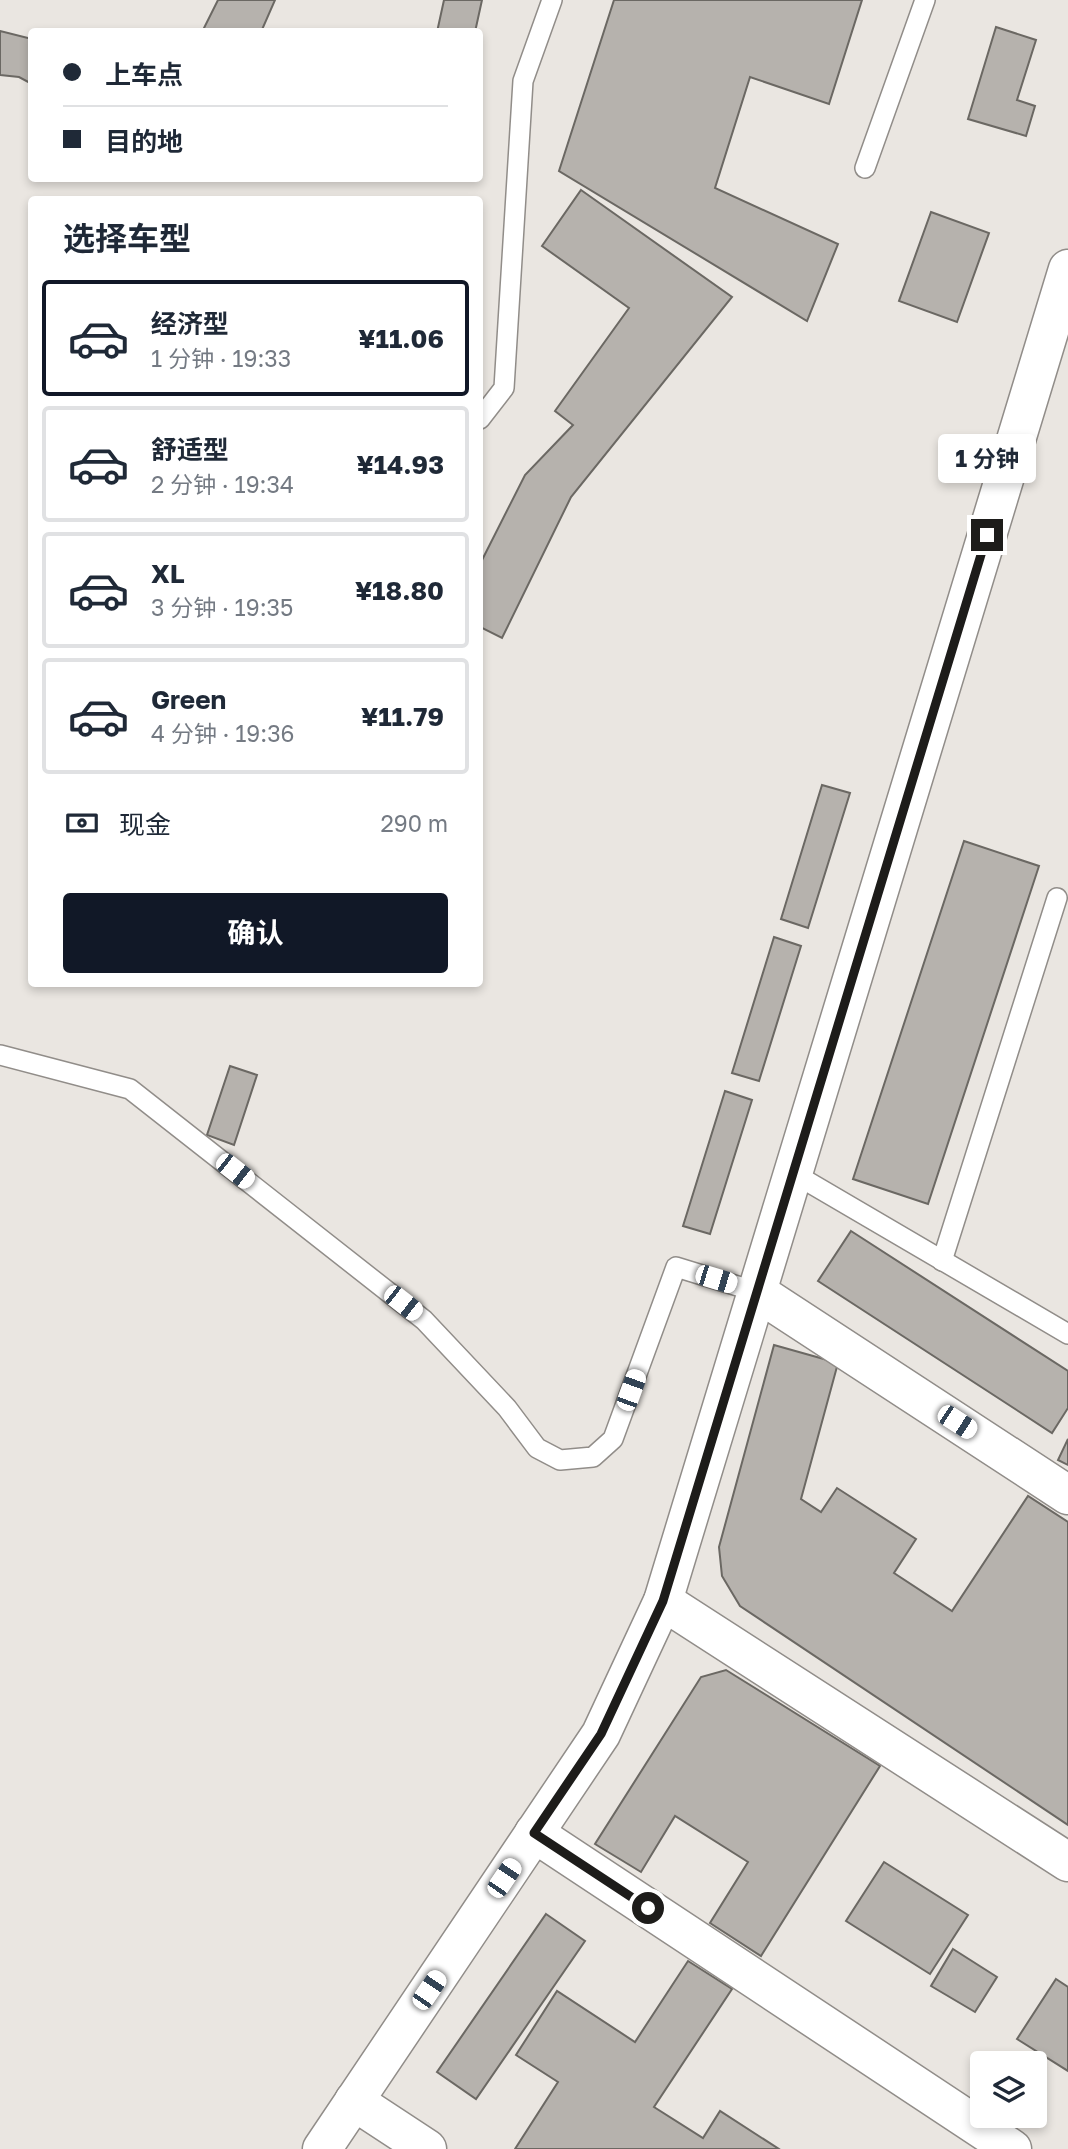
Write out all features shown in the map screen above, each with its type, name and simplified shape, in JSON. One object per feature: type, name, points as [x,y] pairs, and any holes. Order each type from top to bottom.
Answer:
[{"type":"street","points":[[322,2149],[601,1734],[663,1601],[1068,269]]},
{"type":"street","points":[[757,1292],[1068,1495]]},
{"type":"street","points":[[663,1601],[1068,1863]]},
{"type":"street","points":[[534,1833],[1012,2149]]},
{"type":"street","points":[[354,2101],[427,2149]]},
{"type":"lane","points":[[483,415],[504,388],[523,81],[551,0]]},
{"type":"lane","points":[[865,168],[925,0]]},
{"type":"lane","points":[[942,1261],[1057,898]]},
{"type":"lane","points":[[0,1055],[130,1089],[424,1320],[507,1408],[537,1448],[560,1461],[593,1457],[612,1439],[676,1267],[757,1292]]},
{"type":"lane","points":[[793,1173],[1068,1334]]},
{"type":"building","points":[[218,0],[275,0],[263,28],[204,28]]},
{"type":"building","points":[[444,0],[482,0],[476,28],[438,28]]},
{"type":"building","points":[[614,0],[862,0],[829,104],[750,77],[715,188],[838,244],[807,321],[559,171]]},
{"type":"building","points":[[996,27],[1036,40],[1017,100],[1035,106],[1026,136],[968,119]]},
{"type":"building","points":[[0,31],[28,38],[28,82],[19,77],[0,75]]},
{"type":"building","points":[[581,190],[732,297],[571,497],[502,638],[483,628],[483,558],[525,475],[573,425],[555,411],[629,308],[542,246]]},
{"type":"building","points":[[931,212],[989,233],[957,322],[899,301]]},
{"type":"building","points":[[822,785],[850,793],[808,928],[781,919]]},
{"type":"building","points":[[964,841],[1039,866],[928,1204],[853,1179]]},
{"type":"building","points":[[774,937],[801,946],[759,1081],[732,1073]]},
{"type":"building","points":[[230,1066],[257,1075],[234,1145],[207,1135]]},
{"type":"building","points":[[725,1091],[752,1100],[710,1234],[683,1226]]},
{"type":"building","points":[[851,1231],[1068,1371],[1068,1408],[1052,1433],[818,1281]]},
{"type":"building","points":[[774,1345],[838,1363],[801,1499],[821,1512],[837,1488],[916,1539],[894,1573],[952,1611],[1028,1496],[1068,1522],[1068,1825],[740,1606],[722,1576],[719,1547]]},
{"type":"building","points":[[1068,1439],[1068,1465],[1058,1460]]},
{"type":"building","points":[[726,1670],[880,1766],[761,1956],[710,1923],[748,1862],[675,1816],[641,1872],[595,1844],[701,1677]]},
{"type":"building","points":[[884,1862],[968,1915],[930,1974],[846,1921]]},
{"type":"building","points":[[546,1914],[585,1941],[476,2099],[437,2072]]},
{"type":"building","points":[[953,1949],[997,1977],[975,2012],[931,1986]]},
{"type":"building","points":[[688,1961],[732,1989],[654,2107],[703,2138],[720,2111],[779,2149],[515,2149],[558,2082],[516,2055],[557,1991],[635,2042]]},
{"type":"building","points":[[1056,1979],[1068,1987],[1068,2071],[1047,2058],[1047,2051],[1036,2051],[1017,2039]]},
{"type":"route","points":[[648,1908],[534,1833],[601,1734],[663,1601],[987,535]]}]
